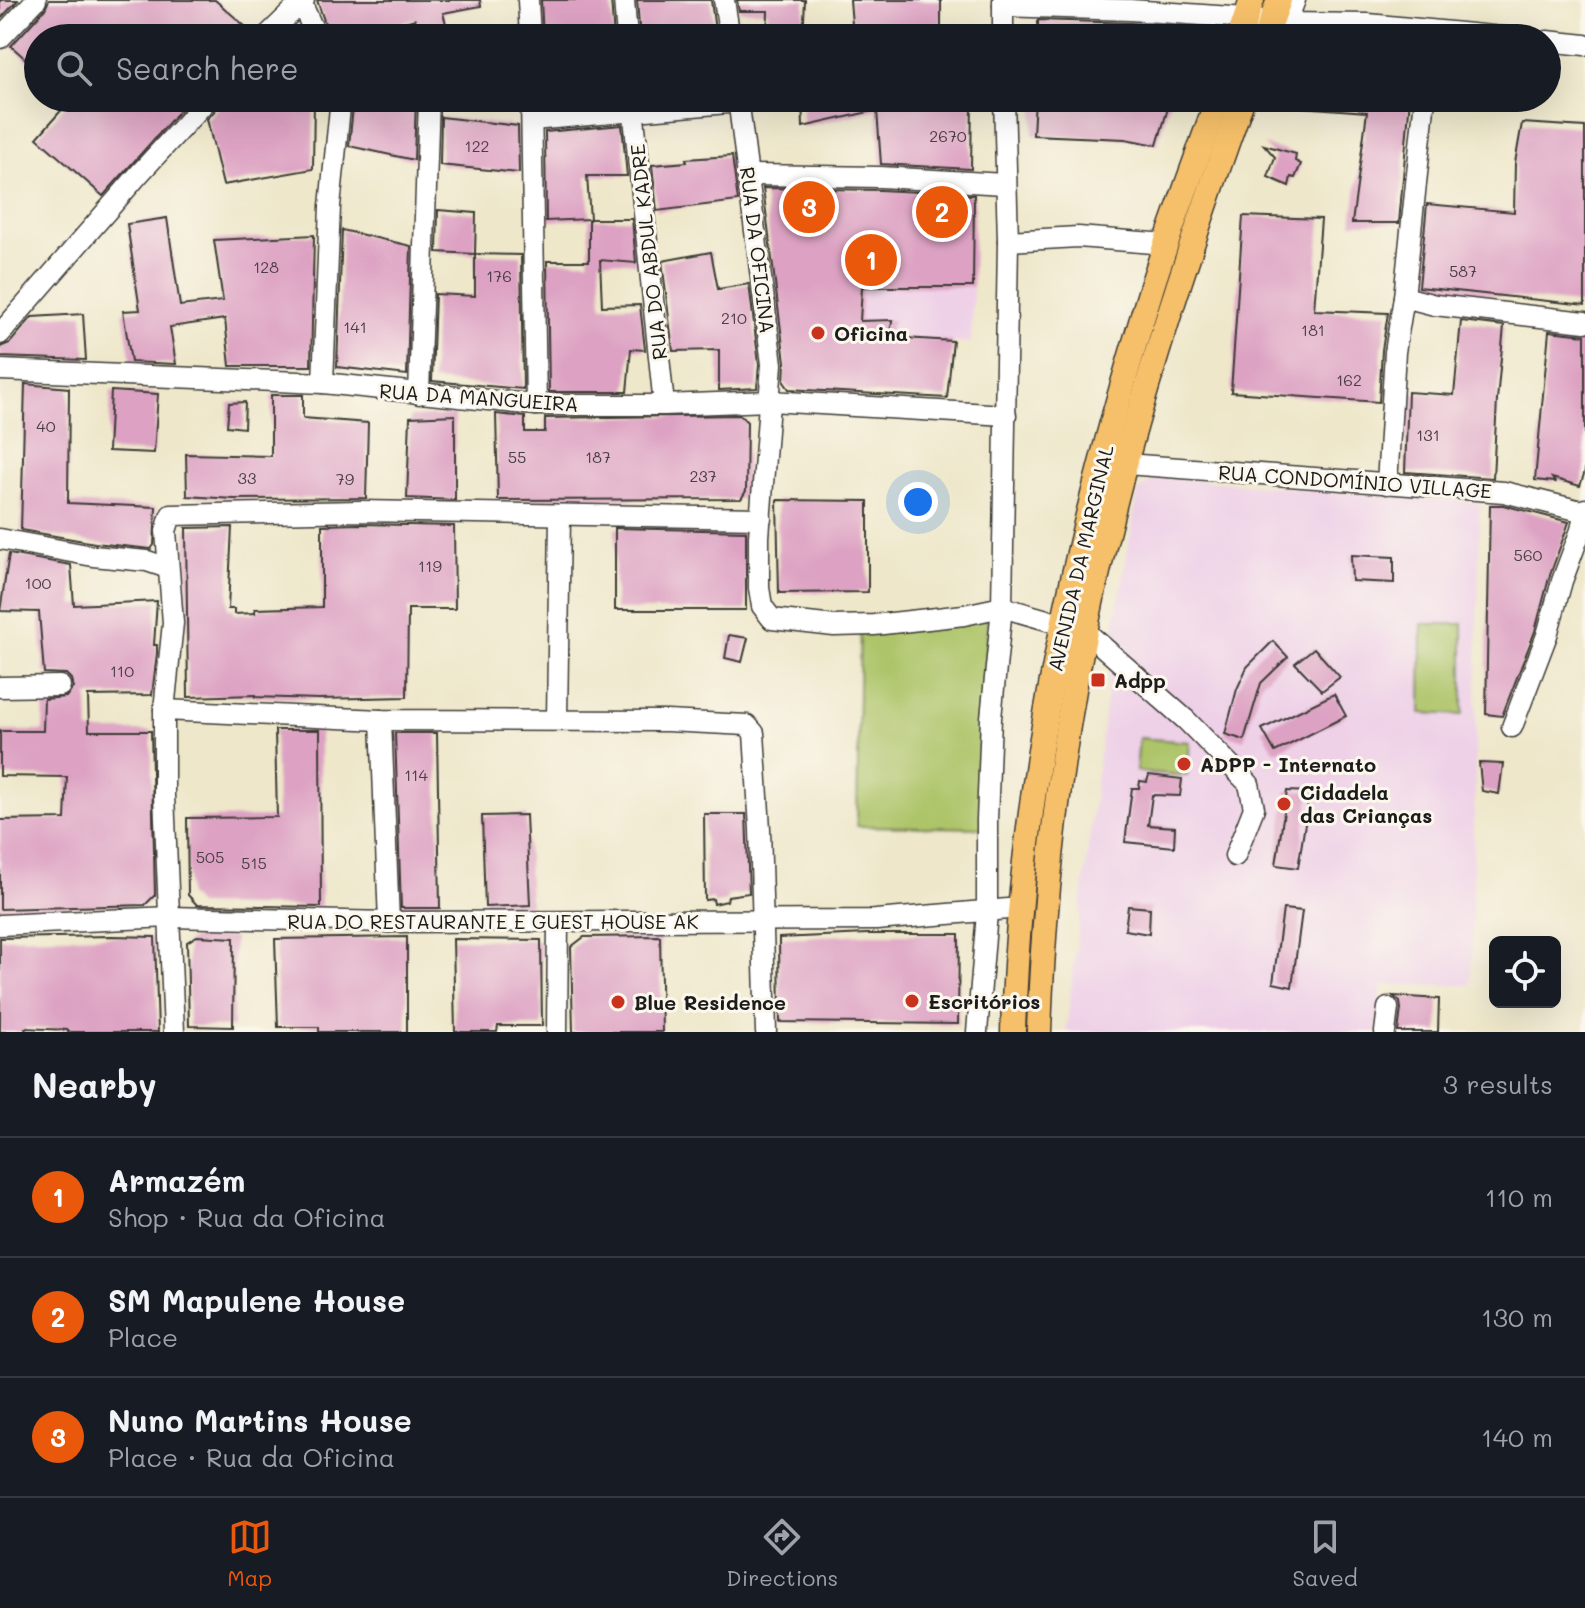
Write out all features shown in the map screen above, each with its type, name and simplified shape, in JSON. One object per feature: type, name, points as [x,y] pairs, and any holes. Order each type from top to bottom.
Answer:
[{"type":"main road","name":"AVENIDA DA MARGINAL","points":[[1039,1032],[1046,908],[1075,686],[1074,629],[1099,467],[1166,244],[1213,112]]},
{"type":"main road","name":"AVENIDA DA MARGINAL","points":[[1013,1032],[1020,908],[1036,765],[1074,629],[1189,258],[1238,112]]},
{"type":"street","points":[[1,36],[36,0]]},
{"type":"street","points":[[528,0],[529,24]]},
{"type":"street","points":[[624,0],[626,24]]},
{"type":"street","points":[[724,0],[728,24]]},
{"type":"street","points":[[1275,21],[1295,0]]},
{"type":"street","points":[[279,24],[303,1],[312,24]]},
{"type":"street","points":[[1003,24],[1003,3],[1130,5],[1245,19],[1368,24]]},
{"type":"street","points":[[1561,42],[1585,45]]},
{"type":"street","points":[[0,334],[196,112]]},
{"type":"street","points":[[323,383],[330,206],[340,112]]},
{"type":"street","points":[[419,394],[429,112]]},
{"type":"street","points":[[532,112],[536,405]]},
{"type":"street","points":[[532,120],[582,112]]},
{"type":"street","name":"RUA DO ABDUL KADRE","points":[[633,112],[664,405]]},
{"type":"street","name":"RUA DA OFICINA","points":[[740,112],[772,364],[761,518],[759,598],[766,615],[772,619],[834,626],[874,625],[964,615],[1002,607]]},
{"type":"street","points":[[977,1032],[987,913],[991,718],[1002,607],[1008,241],[1004,112]]},
{"type":"street","points":[[1387,484],[1395,352],[1404,297],[1424,112]]},
{"type":"street","points":[[749,175],[880,177],[1005,184]]},
{"type":"street","points":[[1008,241],[1078,237],[1166,244]]},
{"type":"street","points":[[1404,297],[1435,305],[1585,322]]},
{"type":"street","name":"RUA DA MANGUEIRA","points":[[0,370],[323,383],[536,405],[770,401],[1006,415]]},
{"type":"street","name":"RUA CONDOMÍNIO VILLAGE","points":[[1126,464],[1504,492],[1584,511]]},
{"type":"street","points":[[174,1032],[164,795],[164,710],[173,644],[166,531],[168,519],[176,513],[210,516],[360,511],[761,518]]},
{"type":"street","points":[[1512,727],[1547,635],[1581,530],[1584,511]]},
{"type":"street","points":[[557,719],[560,516]]},
{"type":"street","points":[[0,539],[93,556],[147,561],[168,568]]},
{"type":"street","points":[[1002,607],[1074,629],[1186,720],[1249,784],[1254,808],[1235,856]]},
{"type":"street","points":[[0,687],[60,686]]},
{"type":"street","points":[[164,710],[381,720],[557,719],[747,725],[752,728],[760,829],[766,1032]]},
{"type":"street","points":[[381,720],[389,922]]},
{"type":"street","name":"RUA DO RESTAURANTE E GUEST HOUSE AK","points":[[0,925],[169,917],[389,922],[762,922],[876,920],[1020,908]]},
{"type":"street","points":[[557,1032],[558,922]]},
{"type":"street","points":[[1385,1032],[1388,1008]]},
{"type":"shaded area","points":[[862,283],[973,287],[971,343],[889,337],[890,320],[858,322]]},
{"type":"shaded area","name":"Cidadela das Crianças","points":[[1156,477],[1480,503],[1471,985],[1382,985],[1377,1032],[1066,1032],[1115,623],[1138,492]]},
{"type":"green space","points":[[860,617],[987,618],[983,828],[857,826]]},
{"type":"green space","points":[[1422,624],[1463,624],[1463,715],[1421,713]]},
{"type":"green space","points":[[1139,738],[1190,742],[1187,776],[1136,771]]},
{"type":"building","points":[[0,0],[18,0],[1,18],[0,17]]},
{"type":"building","points":[[49,0],[215,0],[243,24],[31,24]]},
{"type":"building","points":[[317,0],[480,0],[481,6],[443,13],[446,24],[416,24],[415,19],[398,24],[325,24]]},
{"type":"building","points":[[541,0],[611,0],[613,24],[542,24]]},
{"type":"building","points":[[637,0],[711,0],[714,24],[639,24]]},
{"type":"building","points":[[737,0],[805,0],[804,24],[768,24],[768,11],[739,11]]},
{"type":"building","points":[[850,0],[941,0],[941,24],[852,24]]},
{"type":"building","points":[[1038,20],[1143,24],[1038,24]]},
{"type":"building","points":[[24,32],[24,58],[11,46]]},
{"type":"building","points":[[60,112],[178,112],[103,196],[37,138]]},
{"type":"building","points":[[213,112],[314,112],[313,169],[223,185],[207,119]]},
{"type":"building","points":[[353,112],[416,112],[414,160],[349,146]]},
{"type":"building","points":[[802,112],[868,112],[803,127]]},
{"type":"building","points":[[877,112],[972,112],[971,169],[881,164]]},
{"type":"building","points":[[1034,112],[1167,112],[1157,145],[1125,139],[1033,135]]},
{"type":"building","points":[[1367,112],[1409,112],[1399,223],[1352,223]]},
{"type":"building","points":[[441,117],[518,126],[519,173],[440,165]]},
{"type":"building","points":[[1522,123],[1585,127],[1585,305],[1419,287],[1427,204],[1514,212],[1515,163]]},
{"type":"building","points":[[622,125],[627,176],[587,176],[590,219],[632,219],[636,263],[600,260],[602,306],[640,305],[645,350],[631,349],[627,392],[549,392],[547,261],[589,261],[589,219],[546,221],[545,132]]},
{"type":"building","points":[[1264,145],[1296,154],[1295,161],[1301,164],[1295,178],[1291,177],[1289,186],[1268,177],[1275,157]]},
{"type":"building","points":[[732,156],[738,201],[657,211],[652,165]]},
{"type":"building","points":[[763,188],[974,195],[973,287],[862,287],[860,321],[893,320],[888,337],[953,341],[947,398],[789,389],[784,382],[785,362]]},
{"type":"building","points":[[438,210],[476,213],[475,254],[437,252]]},
{"type":"building","points":[[1243,216],[1321,219],[1314,310],[1388,313],[1379,402],[1231,392]]},
{"type":"building","points":[[167,218],[180,306],[223,301],[214,240],[314,235],[311,366],[230,366],[225,319],[170,327],[176,364],[131,362],[123,311],[140,310],[127,224]]},
{"type":"building","points":[[342,230],[411,246],[407,375],[337,367]]},
{"type":"building","points":[[711,252],[718,289],[749,284],[759,364],[757,388],[719,390],[719,350],[673,351],[662,261]]},
{"type":"building","points":[[475,254],[521,255],[523,389],[432,381],[435,294],[475,296]]},
{"type":"building","points":[[83,314],[86,360],[0,357],[0,347],[10,343],[32,317]]},
{"type":"building","points":[[1461,321],[1504,326],[1493,478],[1405,472],[1408,392],[1454,395]]},
{"type":"building","points":[[1549,331],[1585,335],[1585,471],[1580,486],[1552,478],[1555,482],[1535,480]]},
{"type":"building","points":[[25,384],[69,388],[68,503],[156,507],[154,545],[151,549],[21,530]]},
{"type":"building","points":[[111,391],[158,394],[154,453],[108,451]]},
{"type":"building","points":[[271,395],[303,395],[303,418],[368,423],[366,498],[234,499],[187,496],[186,454],[271,456]]},
{"type":"building","points":[[245,402],[244,428],[227,426],[229,403]]},
{"type":"building","points":[[496,414],[525,417],[525,432],[545,432],[545,418],[740,415],[747,422],[746,491],[741,499],[498,500]]},
{"type":"building","points":[[455,415],[455,500],[407,498],[410,417]]},
{"type":"building","points":[[777,500],[868,501],[868,592],[779,593]]},
{"type":"building","points":[[1490,505],[1503,505],[1569,522],[1549,578],[1535,631],[1502,716],[1486,714]]},
{"type":"building","points":[[322,525],[454,526],[455,609],[408,609],[407,697],[188,697],[186,528],[232,527],[228,609],[234,609],[234,614],[255,613],[255,609],[322,607]]},
{"type":"building","points":[[615,528],[746,531],[746,610],[615,610]]},
{"type":"building","points":[[9,554],[71,565],[74,605],[157,601],[154,645],[157,645],[157,653],[152,695],[88,696],[89,731],[151,731],[155,895],[145,905],[0,909],[0,820],[65,819],[67,777],[0,776],[0,731],[43,731],[44,699],[66,697],[73,687],[66,674],[44,673],[39,612],[0,611]]},
{"type":"building","points":[[1351,555],[1394,557],[1394,583],[1352,581]]},
{"type":"building","points":[[729,635],[748,638],[742,662],[725,658]]},
{"type":"building","points":[[1273,641],[1288,657],[1261,683],[1244,740],[1225,734],[1237,689],[1247,667]]},
{"type":"building","points":[[1314,648],[1340,677],[1322,691],[1295,663]]},
{"type":"building","points":[[1334,694],[1346,716],[1275,752],[1262,729]]},
{"type":"building","points":[[275,730],[320,730],[321,907],[197,905],[188,895],[187,818],[277,817]]},
{"type":"building","points":[[395,733],[437,733],[440,908],[401,908]]},
{"type":"building","points":[[1479,763],[1503,764],[1499,794],[1482,791]]},
{"type":"building","points":[[1149,775],[1182,779],[1180,796],[1152,795],[1148,825],[1175,827],[1174,847],[1125,842],[1132,788],[1139,788],[1140,781],[1147,782]]},
{"type":"building","points":[[1287,791],[1310,792],[1298,868],[1276,865]]},
{"type":"building","points":[[704,814],[746,814],[749,893],[728,896],[727,901],[714,904],[713,899],[705,900]]},
{"type":"building","points":[[526,815],[530,905],[485,907],[482,816]]},
{"type":"building","points":[[1128,906],[1150,908],[1149,934],[1125,930]]},
{"type":"building","points":[[1283,909],[1302,911],[1292,987],[1273,983]]},
{"type":"building","points":[[959,934],[958,1024],[780,1022],[779,938]]},
{"type":"building","points":[[197,936],[234,938],[233,1027],[189,1026],[187,942]]},
{"type":"building","points":[[660,936],[662,1032],[573,1032],[571,947],[584,937]]},
{"type":"building","points":[[155,937],[158,1032],[68,1032],[25,1028],[26,1032],[0,1032],[0,938]]},
{"type":"building","points":[[407,937],[407,1032],[319,1032],[319,1027],[278,1027],[275,939]]},
{"type":"building","points":[[453,939],[541,940],[542,1026],[498,1026],[497,1032],[455,1032]]},
{"type":"building","points":[[1393,996],[1439,999],[1438,1032],[1398,1032],[1401,1009],[1400,1002]]},
{"type":"place","name":"Nuno Martins House","points":[[809,207]]},
{"type":"place","name":"SM Mapulene House","points":[[942,212]]},
{"type":"place","name":"Armazém","points":[[871,260]]},
{"type":"place","name":"Oficina","points":[[818,333]]},
{"type":"place","name":"Adpp","points":[[1098,680]]},
{"type":"place","name":"ADPP - Internato","points":[[1184,764]]},
{"type":"place","name":"Cidadela das Crianças","points":[[1284,804]]},
{"type":"place","name":"Escritórios","points":[[912,1001]]},
{"type":"place","name":"Blue Residence","points":[[618,1002]]}]
